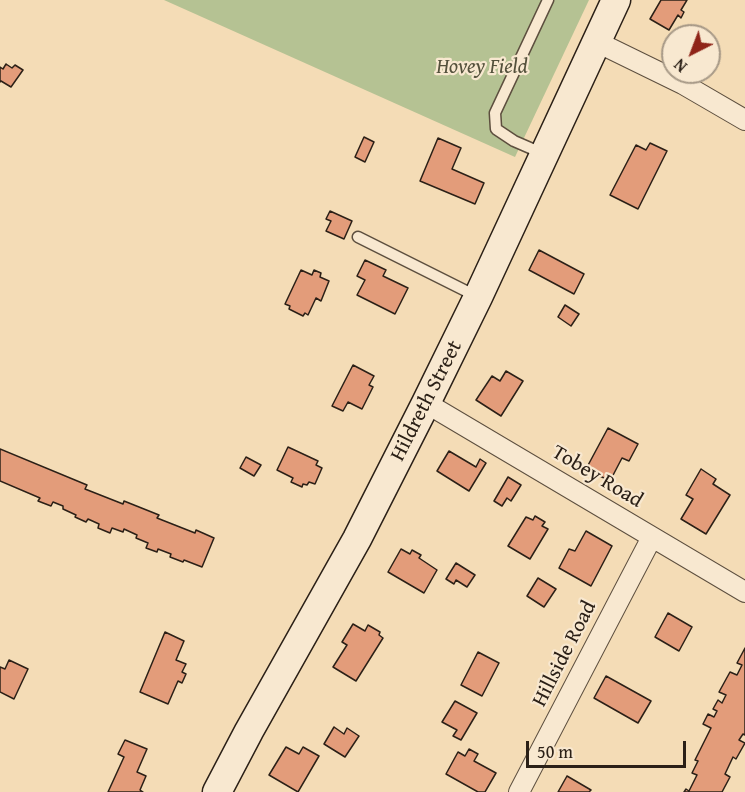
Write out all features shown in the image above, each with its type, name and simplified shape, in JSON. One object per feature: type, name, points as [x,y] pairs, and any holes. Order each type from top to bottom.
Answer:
[{"type":"street","name":"Hildreth Street","points":[[217,792],[357,539],[426,404],[616,0]]},
{"type":"street","points":[[597,42],[683,84],[745,120]]},
{"type":"street","name":"Tobey Road","points":[[426,404],[745,592]]},
{"type":"street","name":"Hillside Road","points":[[519,792],[652,537]]},
{"type":"lane","points":[[545,154],[514,141],[496,129],[495,113],[548,0]]},
{"type":"lane","points":[[358,237],[478,297]]},
{"type":"green space","name":"Hovey Field","points":[[164,0],[589,0],[515,157]]},
{"type":"building","points":[[661,0],[687,0],[681,10],[684,12],[681,18],[678,15],[673,24],[661,25],[650,19]]},
{"type":"building","points":[[6,64],[12,68],[15,65],[23,70],[11,87],[0,82],[0,67],[3,69]]},
{"type":"building","points":[[364,137],[374,142],[365,162],[355,157]]},
{"type":"building","points":[[438,138],[461,148],[452,169],[484,183],[475,204],[420,181]]},
{"type":"building","points":[[650,143],[667,151],[638,209],[610,195],[636,145],[646,150]]},
{"type":"building","points":[[330,211],[352,221],[344,239],[326,231],[331,221],[326,219]]},
{"type":"building","points":[[539,250],[584,274],[574,294],[529,270]]},
{"type":"building","points":[[365,260],[386,270],[383,276],[408,288],[395,314],[357,295],[365,280],[357,276]]},
{"type":"building","points":[[301,270],[312,275],[314,270],[321,273],[320,277],[329,281],[321,301],[316,298],[308,315],[305,313],[303,316],[289,309],[290,306],[285,304]]},
{"type":"building","points":[[565,305],[579,314],[571,326],[558,317]]},
{"type":"building","points":[[353,365],[374,376],[369,385],[373,387],[362,409],[348,402],[343,411],[332,406]]},
{"type":"building","points":[[506,371],[523,381],[501,416],[476,400],[492,376],[500,381]]},
{"type":"building","points":[[608,428],[638,444],[629,461],[622,458],[610,481],[586,469]]},
{"type":"building","points":[[288,447],[318,461],[316,465],[322,468],[315,484],[309,482],[307,485],[303,484],[302,487],[291,482],[293,478],[277,470]]},
{"type":"building","points":[[0,449],[87,485],[85,489],[123,504],[124,501],[159,515],[157,518],[214,538],[202,567],[170,557],[171,554],[158,549],[157,552],[146,548],[148,543],[124,529],[123,532],[112,528],[110,533],[98,528],[99,524],[75,517],[76,515],[63,509],[63,506],[53,502],[51,506],[38,501],[40,498],[0,481]]},
{"type":"building","points":[[449,451],[476,467],[480,459],[486,463],[469,491],[437,471]]},
{"type":"building","points":[[246,457],[261,465],[254,476],[240,468]]},
{"type":"building","points":[[701,469],[716,479],[713,484],[730,495],[706,534],[681,519],[693,499],[686,495]]},
{"type":"building","points":[[508,477],[521,485],[511,501],[507,498],[502,506],[494,501]]},
{"type":"building","points":[[535,516],[545,522],[542,526],[548,529],[530,559],[508,546],[526,517],[533,520]]},
{"type":"building","points":[[586,531],[612,546],[591,586],[559,568],[569,549],[575,551]]},
{"type":"building","points":[[401,549],[410,554],[412,550],[421,555],[419,558],[437,570],[424,593],[388,572]]},
{"type":"building","points":[[456,563],[475,575],[467,587],[456,580],[454,584],[446,579]]},
{"type":"building","points":[[538,578],[556,589],[544,607],[527,596]]},
{"type":"building","points":[[668,613],[692,627],[679,651],[655,637]]},
{"type":"building","points":[[353,624],[365,631],[368,625],[380,632],[379,635],[383,638],[356,681],[333,667],[347,645],[342,642]]},
{"type":"building","points":[[165,632],[184,641],[176,660],[186,664],[182,672],[186,674],[182,683],[178,681],[168,704],[140,692]]},
{"type":"building","points":[[745,648],[745,735],[743,734],[739,740],[745,743],[736,759],[733,757],[725,774],[730,777],[722,792],[684,792],[686,789],[689,791],[697,775],[692,773],[698,761],[695,760],[711,728],[703,724],[708,714],[714,717],[717,711],[713,709],[718,700],[722,703],[726,695],[719,692],[730,672],[737,675],[742,665],[737,663]]},
{"type":"building","points":[[478,652],[499,663],[482,696],[461,685]]},
{"type":"building","points":[[9,660],[28,669],[14,699],[0,692],[0,667],[5,669]]},
{"type":"building","points":[[606,676],[651,701],[638,723],[594,698]]},
{"type":"building","points":[[455,701],[477,713],[461,740],[453,736],[457,730],[442,722]]},
{"type":"building","points":[[334,727],[344,734],[347,728],[359,736],[345,757],[324,744]]},
{"type":"building","points":[[125,740],[147,749],[137,772],[146,776],[140,790],[143,792],[108,792],[124,757],[118,754]]},
{"type":"building","points":[[286,747],[299,754],[303,747],[319,756],[298,792],[269,775]]},
{"type":"building","points":[[469,749],[478,754],[474,761],[496,773],[485,792],[478,792],[446,774],[458,752],[465,756]]},
{"type":"building","points":[[567,776],[591,790],[589,792],[558,792]]}]
